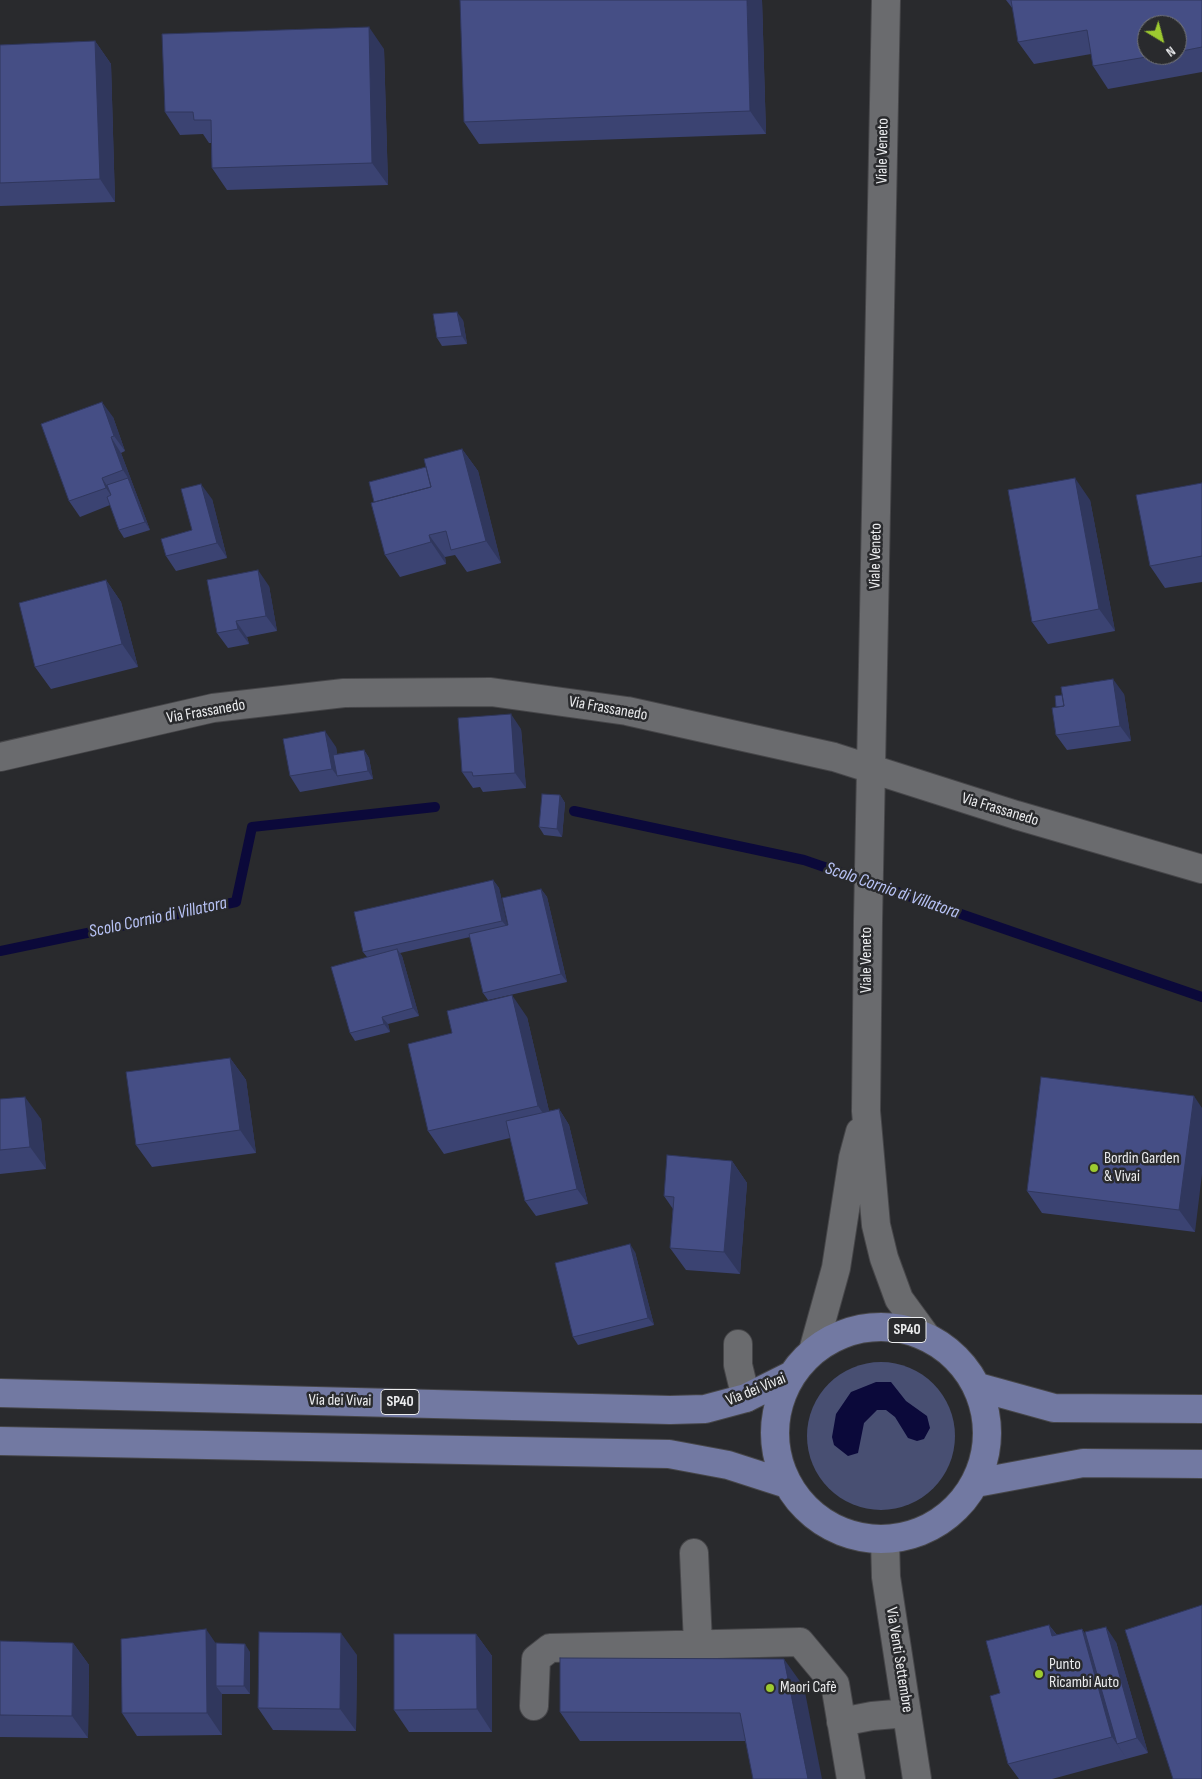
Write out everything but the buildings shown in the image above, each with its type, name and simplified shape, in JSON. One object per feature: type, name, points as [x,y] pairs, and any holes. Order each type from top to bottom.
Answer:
[{"type":"main road","name":"SP40","points":[[871,1327],[903,1328],[926,1336],[960,1360],[978,1387],[987,1418],[987,1451],[976,1482],[960,1506],[938,1524],[912,1535],[885,1540],[856,1537],[828,1526],[805,1508],[787,1484],[777,1457],[774,1429],[780,1401],[792,1375],[813,1352],[840,1335],[871,1327]]},
{"type":"main road","name":"Via dei Vivai","points":[[0,1393],[670,1410],[705,1409],[746,1398],[792,1375]]},
{"type":"main road","points":[[978,1387],[1054,1408],[1202,1409]]},
{"type":"main road","points":[[0,1441],[669,1454],[728,1465],[787,1484]]},
{"type":"main road","points":[[976,1482],[1083,1463],[1202,1464]]},
{"type":"street","name":"Viale Veneto","points":[[886,0],[866,1111],[876,1225],[884,1258],[899,1299],[926,1336]]},
{"type":"street","name":"Via Frassanedo","points":[[0,757],[213,708],[344,693],[491,692],[628,711],[872,768],[1016,815],[1202,869]]},
{"type":"street","name":"Viale Veneto","points":[[813,1352],[836,1268],[853,1158],[866,1111]]},
{"type":"street","points":[[738,1344],[738,1366],[746,1398]]},
{"type":"street","name":"Via Venti Settembre","points":[[885,1540],[886,1577],[917,1779]]},
{"type":"street","points":[[694,1552],[698,1644]]},
{"type":"street","points":[[534,1706],[536,1658],[550,1648],[800,1642],[835,1684],[851,1779]]},
{"type":"street","points":[[841,1722],[872,1716],[907,1713]]},
{"type":"shaded area","points":[[881,1362],[909,1368],[933,1384],[949,1408],[955,1436],[949,1464],[933,1488],[909,1504],[881,1510],[853,1504],[829,1488],[813,1464],[807,1436],[813,1408],[829,1384],[853,1368]]},
{"type":"shaded area","points":[[876,1382],[891,1382],[906,1401],[927,1416],[930,1428],[924,1439],[917,1441],[908,1438],[895,1417],[886,1410],[877,1410],[864,1423],[858,1453],[848,1456],[834,1445],[832,1437],[836,1414],[851,1392]]},
{"type":"waterway","name":"Scolo Cornio di Villatora","points":[[0,951],[236,902],[252,827],[435,807]]},
{"type":"waterway","name":"Scolo Cornio di Villatora","points":[[574,811],[804,860],[1202,997]]},
{"type":"place","name":"Bordin Garden & Vivai","points":[[1094,1168]]},
{"type":"place","name":"Punto Ricambi Auto","points":[[1039,1674]]},
{"type":"place","name":"Maori Cafè","points":[[770,1688]]}]
